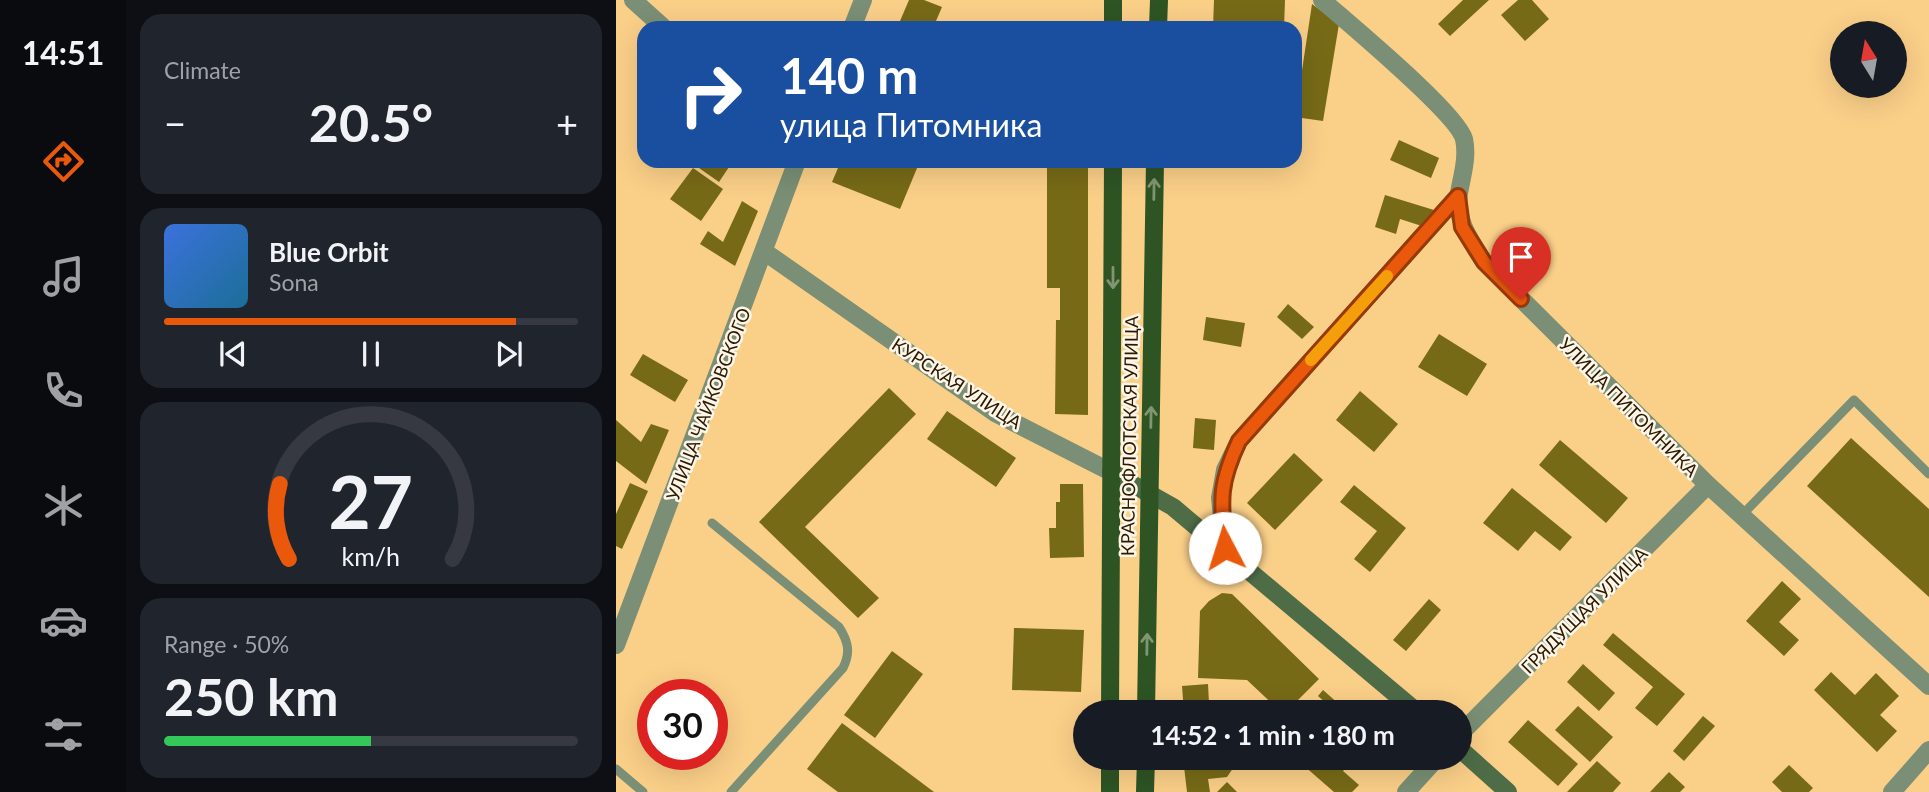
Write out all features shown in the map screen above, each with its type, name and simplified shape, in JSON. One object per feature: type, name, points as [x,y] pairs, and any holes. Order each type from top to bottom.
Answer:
[{"type":"main road","points":[[1113,0],[1113,21]]},
{"type":"main road","points":[[1158,21],[1159,0]]},
{"type":"main road","name":"КРАСНОФЛОТСКАЯ УЛИЦА","points":[[1110,700],[1113,168]]},
{"type":"main road","name":"КРАСНОФЛОТСКАЯ УЛИЦА","points":[[1146,700],[1155,168]]},
{"type":"main road","points":[[1110,770],[1110,792]]},
{"type":"main road","points":[[1145,792],[1146,770]]},
{"type":"street","points":[[633,0],[656,21]]},
{"type":"street","points":[[855,21],[863,0]]},
{"type":"street","name":"УЛИЦА ПИТОМНИКА","points":[[1322,0],[1443,108],[1464,138],[1465,164],[1458,196],[1462,227],[1484,262],[1708,485],[1929,686]]},
{"type":"street","name":"УЛИЦА ЧАЙКОВСКОГО","points":[[616,645],[795,168]]},
{"type":"street","points":[[1225,548],[1220,498],[1225,470],[1239,441],[1458,196]]},
{"type":"street","name":"КУРСКАЯ УЛИЦА","points":[[765,252],[995,413],[1174,507],[1403,700]]},
{"type":"street","name":"ГРЯДУЩАЯ УЛИЦА","points":[[1472,722],[1708,485]]},
{"type":"street","points":[[1892,792],[1929,750]]},
{"type":"street","points":[[1472,759],[1508,792]]},
{"type":"street","points":[[1406,792],[1426,770]]},
{"type":"lane","points":[[1741,516],[1854,400],[1929,474]]},
{"type":"lane","points":[[712,523],[839,627],[849,649],[844,668],[731,792]]},
{"type":"lane","points":[[616,769],[643,792]]},
{"type":"building","points":[[909,0],[924,0],[942,7],[936,21],[900,21]]},
{"type":"building","points":[[1214,0],[1285,0],[1284,21],[1213,21]]},
{"type":"building","points":[[1463,0],[1489,0],[1450,36],[1438,24]]},
{"type":"building","points":[[1518,0],[1532,0],[1549,19],[1525,41],[1501,15]]},
{"type":"building","points":[[1312,4],[1339,24],[1323,121],[1302,118],[1302,70]]},
{"type":"building","points":[[1399,140],[1439,158],[1431,178],[1390,160]]},
{"type":"building","points":[[693,168],[723,189],[701,221],[670,199]]},
{"type":"building","points":[[699,168],[728,168],[719,182]]},
{"type":"building","points":[[838,168],[917,168],[900,209],[832,182]]},
{"type":"building","points":[[1047,168],[1088,168],[1088,415],[1055,414],[1056,320],[1060,320],[1060,288],[1047,288]]},
{"type":"building","points":[[1385,195],[1434,210],[1428,228],[1400,219],[1396,234],[1375,227]]},
{"type":"building","points":[[742,201],[758,211],[735,266],[700,244],[708,231],[723,242]]},
{"type":"building","points":[[1288,304],[1314,327],[1302,339],[1277,317]]},
{"type":"building","points":[[1206,317],[1245,323],[1241,347],[1203,340]]},
{"type":"building","points":[[1439,334],[1487,364],[1467,396],[1418,367]]},
{"type":"building","points":[[643,354],[688,380],[675,402],[630,375]]},
{"type":"building","points":[[889,388],[916,414],[805,527],[879,598],[858,618],[759,522]]},
{"type":"building","points":[[1360,391],[1398,424],[1374,452],[1336,420]]},
{"type":"building","points":[[947,411],[1016,458],[996,487],[927,439]]},
{"type":"building","points":[[1195,418],[1216,420],[1214,450],[1193,448]]},
{"type":"building","points":[[616,420],[641,442],[651,424],[669,430],[646,484],[616,461]]},
{"type":"building","points":[[1851,438],[1929,509],[1929,597],[1807,486]]},
{"type":"building","points":[[1560,440],[1628,498],[1606,523],[1539,465]]},
{"type":"building","points":[[1294,453],[1323,480],[1275,530],[1247,503]]},
{"type":"building","points":[[630,483],[648,491],[622,549],[616,546],[616,514]]},
{"type":"building","points":[[1060,484],[1083,484],[1084,557],[1050,558],[1049,528],[1056,528],[1056,502],[1060,502]]},
{"type":"building","points":[[1354,485],[1406,528],[1370,572],[1354,559],[1377,531],[1340,502]]},
{"type":"building","points":[[1512,488],[1572,537],[1560,551],[1535,531],[1518,551],[1483,523]]},
{"type":"building","points":[[1782,581],[1801,599],[1779,622],[1799,640],[1784,656],[1746,621]]},
{"type":"building","points":[[1222,593],[1232,594],[1319,679],[1298,700],[1268,700],[1247,680],[1198,678],[1200,611]]},
{"type":"building","points":[[1429,599],[1441,610],[1406,651],[1393,640]]},
{"type":"building","points":[[1014,628],[1084,630],[1081,692],[1012,690]]},
{"type":"building","points":[[1613,633],[1685,694],[1657,726],[1635,708],[1653,687],[1603,645]]},
{"type":"building","points":[[892,651],[923,674],[875,738],[844,715]]},
{"type":"building","points":[[1583,664],[1615,693],[1599,711],[1567,682]]},
{"type":"building","points":[[1831,672],[1855,695],[1876,673],[1899,696],[1880,715],[1897,731],[1877,752],[1814,690]]},
{"type":"building","points":[[1208,684],[1209,700],[1183,700],[1182,686]]},
{"type":"building","points":[[1323,690],[1334,700],[1322,700],[1318,696]]},
{"type":"building","points":[[1578,706],[1613,737],[1590,762],[1555,730]]},
{"type":"building","points":[[1703,716],[1715,726],[1684,761],[1673,751]]},
{"type":"building","points":[[1528,720],[1578,764],[1558,786],[1508,742]]},
{"type":"building","points":[[842,723],[934,792],[838,792],[807,769]]},
{"type":"building","points":[[1597,761],[1621,783],[1613,792],[1567,792]]},
{"type":"building","points":[[1789,765],[1813,788],[1809,792],[1782,792],[1772,782]]},
{"type":"building","points":[[1184,770],[1232,770],[1227,777],[1208,779],[1210,792],[1187,792]]},
{"type":"building","points":[[1309,770],[1344,770],[1359,785],[1352,792],[1334,792]]},
{"type":"building","points":[[1669,772],[1685,787],[1680,792],[1650,792]]},
{"type":"building","points":[[1227,782],[1237,792],[1217,792]]},
{"type":"slow traffic","points":[[1311,360],[1387,276]]},
{"type":"route","points":[[1225,548],[1220,498],[1225,470],[1239,441],[1458,196],[1462,227],[1484,262],[1521,299]]}]
